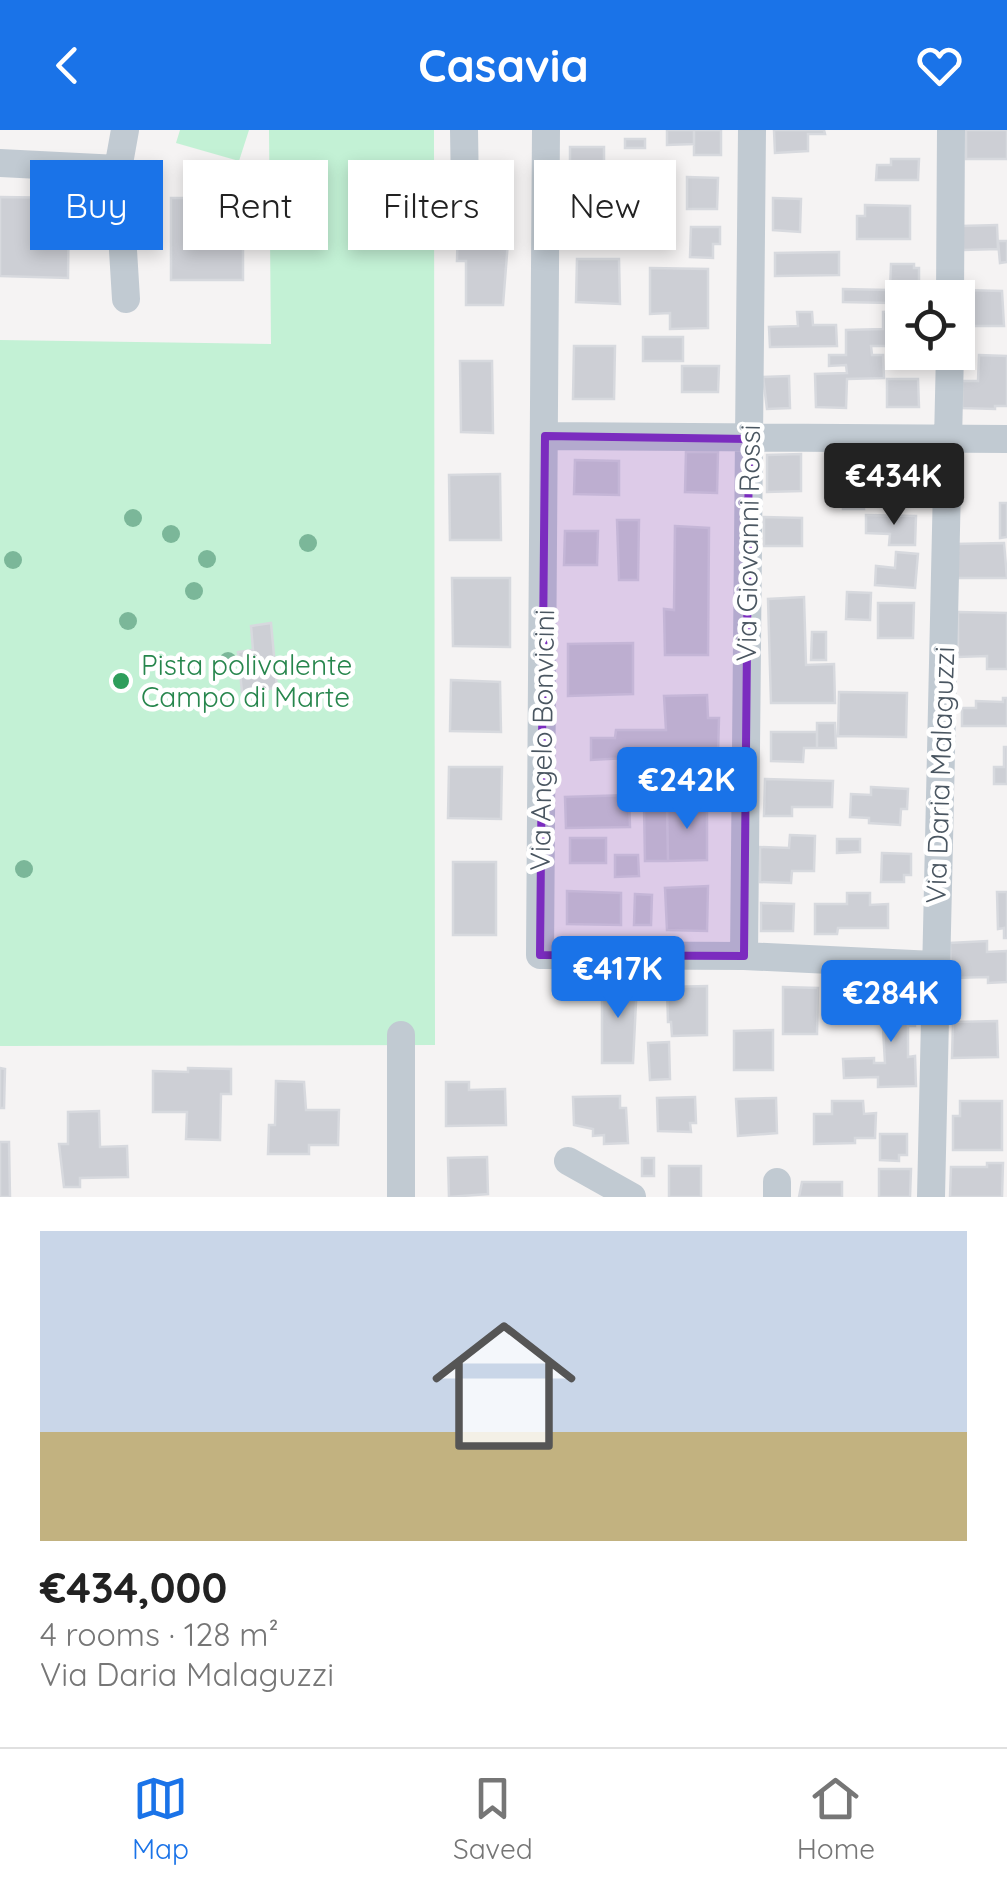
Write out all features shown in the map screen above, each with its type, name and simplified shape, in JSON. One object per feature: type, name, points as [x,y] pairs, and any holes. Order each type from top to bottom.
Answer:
[{"type":"street","points":[[120,160],[125,130]]},
{"type":"street","points":[[464,130],[464,160]]},
{"type":"street","name":"Via Angelo Bonvicini","points":[[546,130],[540,954],[744,956],[934,964]]},
{"type":"street","name":"Via Giovanni Rossi","points":[[744,956],[752,130]]},
{"type":"street","points":[[950,280],[951,130]]},
{"type":"street","points":[[0,164],[30,165]]},
{"type":"street","points":[[123,250],[126,299]]},
{"type":"street","name":"Via Daria Malaguzzi","points":[[931,1197],[950,370]]},
{"type":"street","points":[[545,436],[1007,439]]},
{"type":"street","points":[[401,1035],[401,1197]]},
{"type":"street","points":[[568,1161],[632,1197]]},
{"type":"highlighted area","points":[[545,436],[749,439],[744,956],[540,955]]},
{"type":"green space","points":[[180,130],[249,130],[239,160],[176,143]]},
{"type":"green space","points":[[269,130],[434,130],[434,160],[348,160],[348,250],[434,250],[435,1045],[0,1046],[0,340],[271,344],[270,250],[328,250],[328,160],[269,160]]},
{"type":"building","points":[[667,130],[694,130],[694,144],[667,145]]},
{"type":"building","points":[[694,130],[721,130],[721,155],[694,155]]},
{"type":"building","points":[[774,130],[824,130],[825,134],[808,134],[808,151],[775,153]]},
{"type":"building","points":[[966,130],[1007,130],[1007,159],[966,159]]},
{"type":"building","points":[[625,139],[645,139],[645,148],[625,148]]},
{"type":"building","points":[[570,147],[604,147],[604,160],[570,160]]},
{"type":"building","points":[[891,159],[919,159],[918,180],[876,180],[877,165],[891,165]]},
{"type":"building","points":[[687,177],[718,178],[717,209],[687,209]]},
{"type":"building","points":[[0,197],[30,197],[30,250],[68,250],[68,278],[0,276]]},
{"type":"building","points":[[171,198],[183,198],[183,250],[243,250],[243,280],[171,280]]},
{"type":"building","points":[[773,198],[801,199],[800,232],[773,230]]},
{"type":"building","points":[[865,205],[910,206],[910,239],[857,239],[857,216],[865,216]]},
{"type":"building","points":[[997,225],[998,249],[963,250],[962,226]]},
{"type":"building","points":[[691,227],[720,227],[720,244],[713,244],[713,258],[690,257]]},
{"type":"building","points":[[998,241],[1007,241],[1007,262],[1000,263]]},
{"type":"building","points":[[457,250],[507,250],[503,305],[466,305],[466,261],[457,261]]},
{"type":"building","points":[[839,252],[839,275],[775,276],[775,253]]},
{"type":"building","points":[[577,259],[619,259],[620,304],[576,302]]},
{"type":"building","points":[[891,264],[914,264],[914,268],[919,268],[919,280],[890,280]]},
{"type":"building","points":[[650,268],[708,269],[708,328],[670,329],[670,313],[650,314]]},
{"type":"building","points":[[843,289],[885,290],[885,303],[843,302]]},
{"type":"building","points":[[975,290],[1002,291],[1004,326],[975,326]]},
{"type":"building","points":[[797,312],[812,312],[813,325],[836,325],[837,346],[770,347],[769,327],[798,326]]},
{"type":"building","points":[[883,312],[885,346],[871,346],[872,355],[883,355],[884,378],[847,379],[846,408],[816,407],[815,374],[847,373],[846,365],[829,366],[829,355],[846,355],[846,330],[883,329]]},
{"type":"building","points":[[643,337],[683,337],[683,361],[643,361]]},
{"type":"building","points":[[574,346],[615,346],[614,399],[573,399]]},
{"type":"building","points":[[979,355],[1007,356],[1007,406],[962,408],[962,381],[978,381]]},
{"type":"building","points":[[460,361],[492,361],[493,433],[461,432]]},
{"type":"building","points":[[682,366],[719,366],[718,392],[682,392]]},
{"type":"building","points":[[789,376],[790,408],[767,409],[763,377]]},
{"type":"building","points":[[887,379],[918,379],[919,407],[887,407]]},
{"type":"building","points":[[686,452],[718,452],[717,493],[685,492]]},
{"type":"building","points":[[801,454],[801,491],[767,492],[767,455]]},
{"type":"building","points":[[880,454],[915,456],[913,487],[878,485]]},
{"type":"building","points":[[840,456],[864,456],[864,492],[840,492]]},
{"type":"building","points":[[575,460],[619,461],[619,495],[574,494]]},
{"type":"building","points":[[500,474],[501,540],[450,540],[449,475]]},
{"type":"building","points":[[843,501],[863,501],[864,509],[843,509]]},
{"type":"building","points":[[1000,503],[1007,503],[1007,537],[1000,538]]},
{"type":"building","points":[[866,515],[916,516],[915,545],[889,545],[890,534],[866,533]]},
{"type":"building","points":[[764,517],[802,518],[802,546],[764,546]]},
{"type":"building","points":[[617,520],[639,520],[638,580],[619,580]]},
{"type":"building","points":[[675,526],[709,528],[708,655],[665,655],[664,609],[674,610]]},
{"type":"building","points":[[565,531],[598,531],[597,565],[564,565]]},
{"type":"building","points":[[1004,543],[1007,578],[955,578],[955,544]]},
{"type":"building","points":[[896,552],[918,554],[915,588],[875,585],[876,566],[895,568]]},
{"type":"building","points":[[452,578],[510,578],[510,647],[453,646]]},
{"type":"building","points":[[847,592],[871,593],[870,620],[846,619]]},
{"type":"building","points":[[804,597],[806,665],[834,664],[835,703],[771,703],[768,599]]},
{"type":"building","points":[[878,603],[914,603],[913,638],[878,638]]},
{"type":"building","points":[[958,612],[1007,613],[1007,669],[987,669],[987,656],[958,657]]},
{"type":"building","points":[[271,623],[277,688],[242,692],[238,652],[253,650],[251,626]]},
{"type":"building","points":[[812,632],[826,632],[826,660],[811,660]]},
{"type":"building","points":[[633,643],[633,694],[568,696],[568,644]]},
{"type":"building","points":[[451,680],[500,682],[501,732],[450,731]]},
{"type":"building","points":[[839,692],[907,693],[906,737],[838,736]]},
{"type":"building","points":[[707,695],[708,718],[719,718],[718,753],[591,760],[591,738],[615,738],[616,730],[666,730],[664,696]]},
{"type":"building","points":[[1007,698],[1007,726],[962,726],[962,708],[976,708],[976,701],[1003,702]]},
{"type":"building","points":[[817,723],[835,723],[836,748],[817,748]]},
{"type":"building","points":[[771,732],[817,732],[817,748],[804,748],[803,762],[771,761]]},
{"type":"building","points":[[1004,747],[1007,784],[994,784],[994,767],[1004,767]]},
{"type":"building","points":[[449,767],[502,767],[501,819],[448,818]]},
{"type":"building","points":[[765,779],[833,781],[832,807],[792,807],[792,816],[764,816]]},
{"type":"building","points":[[871,787],[908,789],[907,809],[901,809],[900,825],[850,817],[851,794],[871,795]]},
{"type":"building","points":[[629,795],[630,827],[566,828],[565,797]]},
{"type":"building","points":[[667,804],[707,804],[707,860],[668,861]]},
{"type":"building","points":[[667,804],[668,861],[645,861],[644,805]]},
{"type":"building","points":[[790,835],[815,836],[814,871],[792,871],[791,883],[760,882],[760,847],[789,848]]},
{"type":"building","points":[[570,838],[606,838],[606,863],[570,863]]},
{"type":"building","points":[[837,839],[860,839],[860,852],[837,853]]},
{"type":"building","points":[[882,853],[911,854],[911,875],[904,875],[904,882],[881,882]]},
{"type":"building","points":[[615,855],[638,855],[639,876],[615,877]]},
{"type":"building","points":[[453,862],[496,862],[496,935],[453,935]]},
{"type":"building","points":[[708,886],[707,931],[667,930],[665,888]]},
{"type":"building","points":[[567,891],[621,893],[621,925],[567,924]]},
{"type":"building","points":[[997,892],[1007,892],[1007,938],[1004,928],[998,929]]},
{"type":"building","points":[[847,893],[870,893],[870,905],[888,904],[888,928],[838,928],[837,934],[815,934],[815,904],[847,904]]},
{"type":"building","points":[[635,894],[652,895],[651,925],[634,925]]},
{"type":"building","points":[[761,903],[794,904],[793,931],[761,931]]},
{"type":"building","points":[[987,941],[987,952],[1007,951],[1007,982],[988,983],[988,977],[951,978],[950,943]]},
{"type":"building","points":[[602,981],[637,982],[633,1063],[602,1063]]},
{"type":"building","points":[[707,986],[707,1035],[672,1036],[667,987]]},
{"type":"building","points":[[783,987],[818,988],[817,1034],[783,1034]]},
{"type":"building","points":[[886,990],[915,990],[915,1026],[908,1026],[908,1057],[915,1056],[916,1086],[878,1087],[878,1077],[844,1078],[843,1059],[874,1058],[874,1063],[885,1063],[882,1010],[886,1010]]},
{"type":"building","points":[[997,1021],[998,1057],[952,1058],[953,1022]]},
{"type":"building","points":[[773,1030],[773,1070],[734,1070],[734,1031]]},
{"type":"building","points":[[669,1042],[670,1079],[650,1080],[648,1043]]},
{"type":"building","points":[[0,1068],[5,1069],[4,1108],[0,1108]]},
{"type":"building","points":[[188,1068],[231,1069],[231,1094],[221,1094],[220,1140],[186,1139],[187,1112],[153,1112],[153,1071],[188,1072]]},
{"type":"building","points":[[276,1081],[304,1082],[306,1110],[339,1110],[338,1145],[309,1145],[309,1154],[268,1154],[269,1125],[275,1125]]},
{"type":"building","points":[[446,1082],[469,1082],[469,1090],[505,1089],[506,1125],[446,1126]]},
{"type":"building","points":[[620,1096],[620,1108],[626,1108],[628,1143],[604,1144],[604,1135],[593,1136],[593,1129],[574,1125],[573,1097]]},
{"type":"building","points":[[695,1097],[696,1123],[690,1123],[691,1132],[658,1131],[657,1098]]},
{"type":"building","points":[[776,1098],[777,1133],[738,1136],[736,1099]]},
{"type":"building","points":[[832,1101],[863,1101],[864,1114],[876,1113],[875,1138],[855,1138],[855,1143],[814,1144],[814,1114],[832,1114]]},
{"type":"building","points":[[960,1101],[1002,1101],[1002,1150],[953,1150],[953,1116],[960,1116]]},
{"type":"building","points":[[99,1111],[100,1147],[127,1146],[128,1177],[80,1178],[80,1187],[64,1187],[59,1144],[68,1144],[68,1112]]},
{"type":"building","points":[[880,1134],[907,1134],[907,1155],[899,1155],[899,1161],[880,1160]]},
{"type":"building","points":[[0,1142],[9,1142],[10,1197],[0,1197]]},
{"type":"building","points":[[487,1157],[488,1194],[449,1197],[448,1158]]},
{"type":"building","points":[[642,1158],[654,1158],[654,1176],[642,1176]]},
{"type":"building","points":[[987,1163],[1003,1163],[1002,1197],[950,1197],[951,1167],[987,1167]]},
{"type":"building","points":[[669,1166],[701,1166],[701,1197],[669,1197]]},
{"type":"building","points":[[879,1169],[911,1169],[910,1197],[879,1197]]},
{"type":"building","points":[[802,1182],[842,1182],[842,1197],[799,1197]]},
{"type":"place","name":"Pista polivalente Campo di Marte","points":[[121,681]]}]
